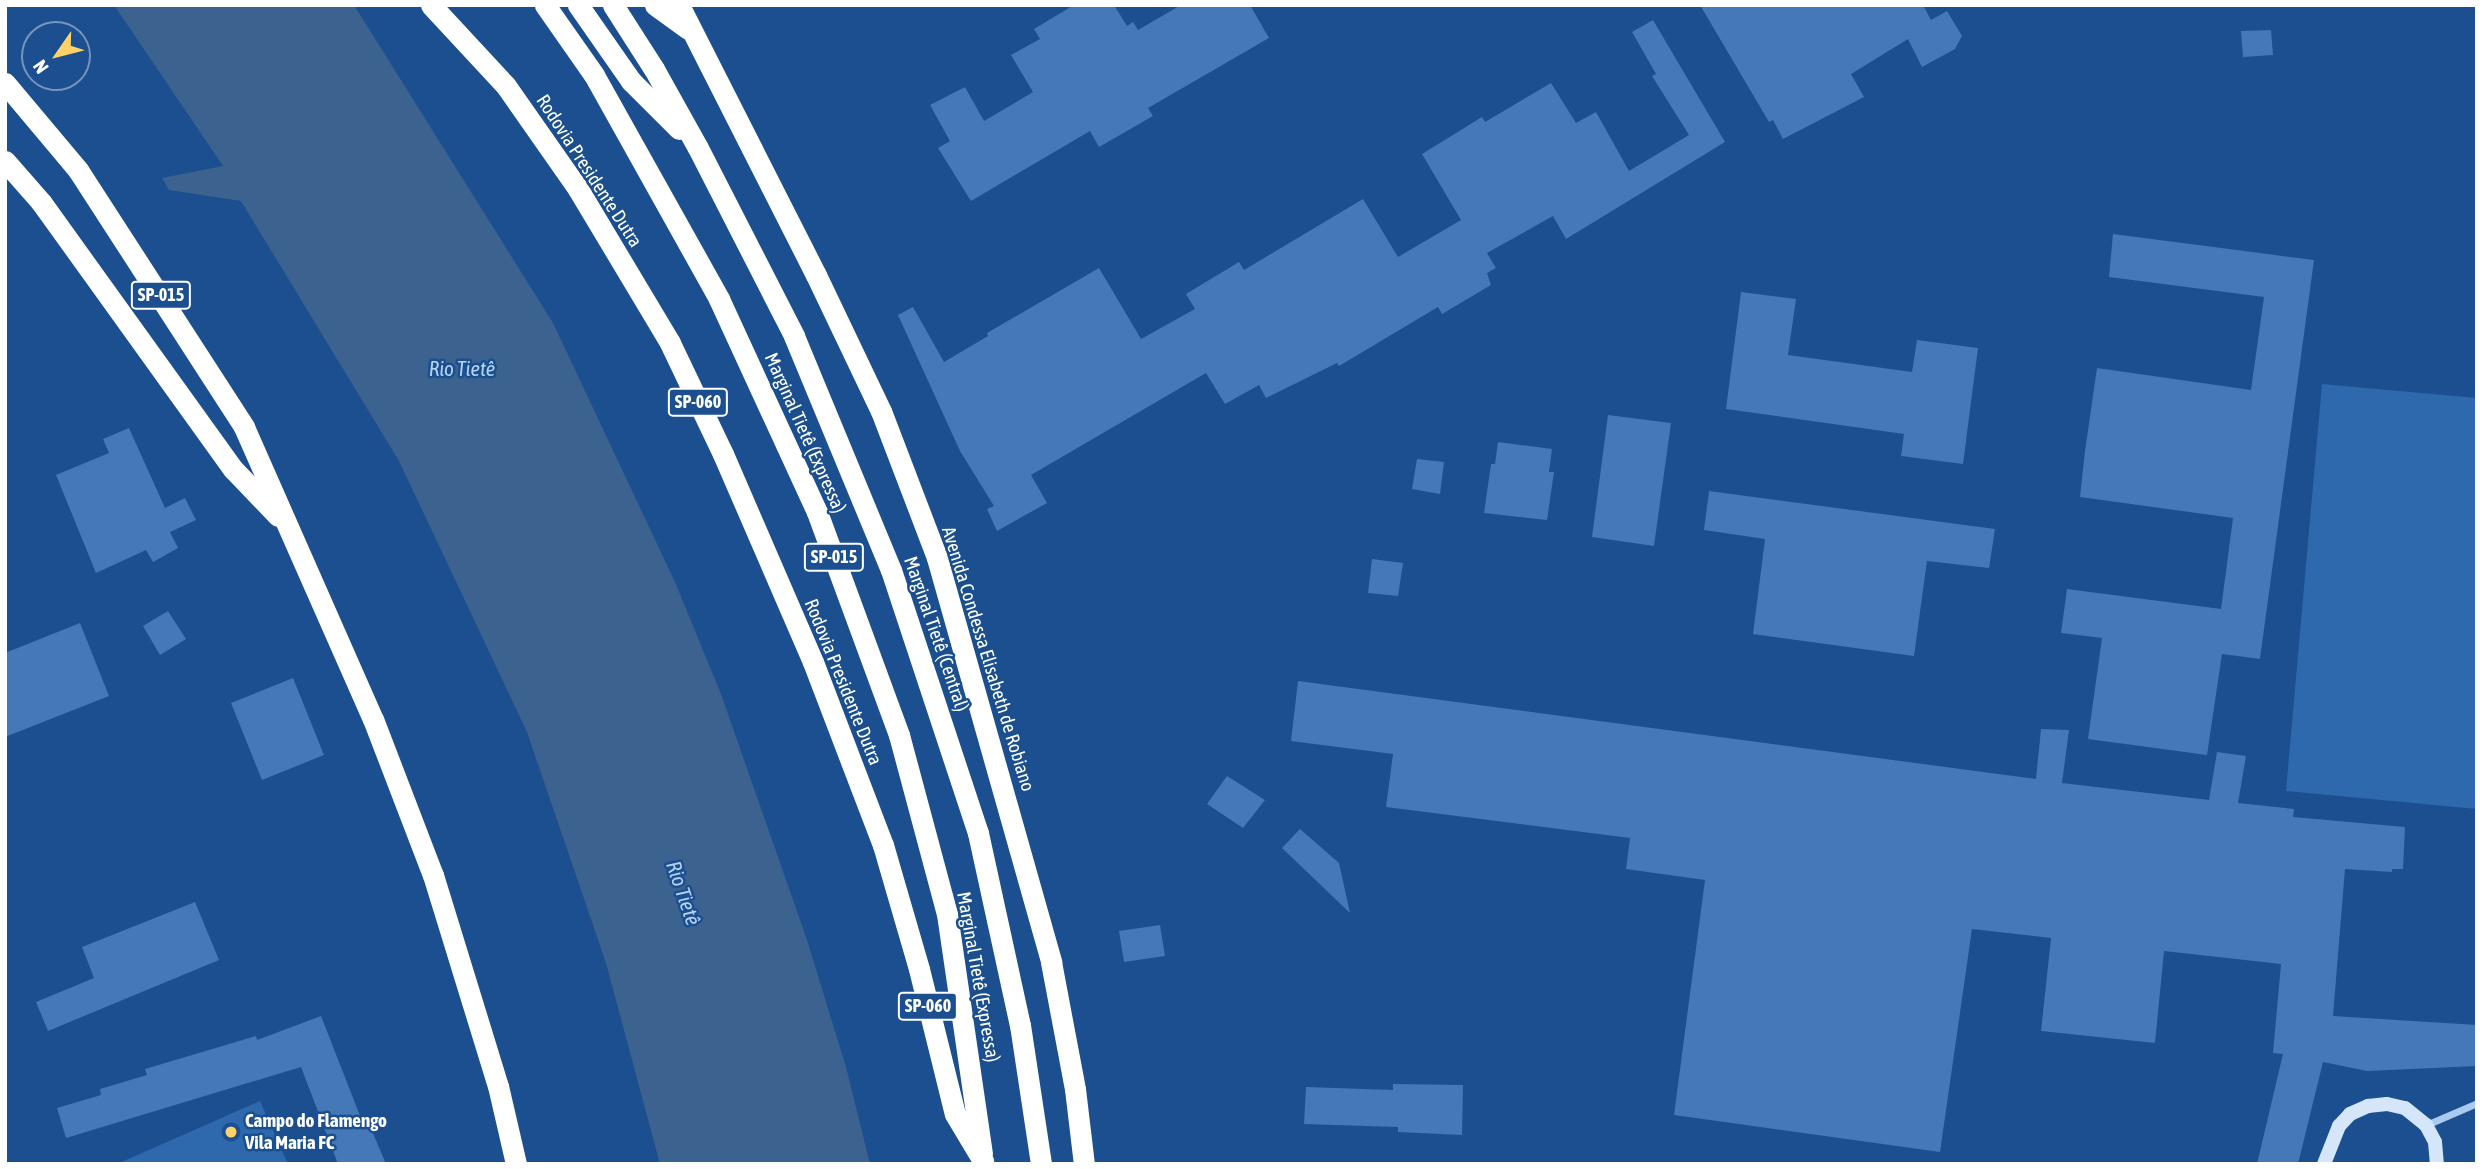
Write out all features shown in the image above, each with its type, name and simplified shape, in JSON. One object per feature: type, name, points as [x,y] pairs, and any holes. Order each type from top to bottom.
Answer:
[{"type":"highway","name":"Rodovia Presidente Dutra","points":[[431,5],[506,86],[578,189],[670,343],[723,454],[813,662],[883,845],[919,969],[955,1114],[984,1162]]},
{"type":"highway","name":"Marginal Tietê (Expressa)","points":[[545,5],[594,75],[719,299],[822,524],[900,735],[947,914],[984,1162]]},
{"type":"highway","points":[[578,5],[631,81],[698,148]]},
{"type":"highway","name":"Marginal Tietê (Central)","points":[[613,5],[654,69],[698,148],[794,336],[891,570],[978,832],[997,909],[1020,1025],[1041,1164]]},
{"type":"highway","points":[[655,5],[695,35]]},
{"type":"highway","name":"Avenida Condessa Elisabeth de Robiano","points":[[679,5],[881,411],[937,558],[1051,962],[1075,1089],[1084,1164]]},
{"type":"highway","name":"SP-015","points":[[5,83],[78,170],[192,342],[244,427],[373,719],[433,875],[498,1086],[516,1164]]},
{"type":"highway","points":[[5,161],[41,202],[233,469],[286,525]]},
{"type":"street","points":[[2426,1125],[2477,1103]]},
{"type":"street","points":[[2324,1164],[2339,1126],[2350,1114],[2368,1106],[2386,1104],[2405,1108],[2426,1125],[2435,1142],[2437,1164]]},
{"type":"shaded area","points":[[2322,384],[2477,398],[2477,809],[2286,791]]},
{"type":"shaded area","name":"Campo do Flamengo Vila Maria FC","points":[[260,1101],[288,1164],[117,1164]]},
{"type":"water","name":"Rio Tietê","points":[[114,5],[354,5],[553,323],[675,582],[721,694],[807,940],[846,1067],[870,1164],[660,1164],[606,963],[527,732],[399,461],[241,201],[169,190],[162,178],[223,166]]},
{"type":"building","points":[[1074,5],[1114,5],[1127,26],[1133,22],[1138,30],[1181,5],[1250,5],[1269,38],[1148,108],[1153,116],[1099,147],[1090,131],[971,201],[938,148],[950,141],[930,105],[965,87],[984,121],[1033,92],[1011,55],[1040,39],[1034,29]]},
{"type":"building","points":[[1700,5],[1923,5],[1931,20],[1947,11],[1962,36],[1955,49],[1922,67],[1908,39],[1851,74],[1864,97],[1783,139],[1773,120],[1769,122]]},
{"type":"building","points":[[1653,20],[1725,142],[1566,239],[1553,216],[1487,253],[1496,268],[1487,273],[1491,285],[1442,314],[1438,307],[1339,366],[1337,363],[1266,398],[1259,385],[1225,404],[1206,373],[1031,475],[1047,503],[997,531],[987,509],[994,506],[960,451],[898,315],[913,307],[944,362],[988,336],[987,333],[1099,268],[1141,339],[1195,309],[1186,294],[1239,262],[1244,270],[1363,199],[1398,257],[1461,220],[1422,154],[1482,117],[1485,122],[1551,83],[1576,123],[1596,112],[1629,171],[1689,135],[1652,76],[1656,74],[1632,32]]},
{"type":"building","points":[[2271,30],[2273,55],[2243,57],[2241,31]]},
{"type":"building","points":[[2113,234],[2314,260],[2260,659],[2222,654],[2207,755],[2088,739],[2102,638],[2061,633],[2067,589],[2221,609],[2233,518],[2080,497],[2085,451],[2097,368],[2251,390],[2264,297],[2109,277]]},
{"type":"building","points":[[1741,292],[1796,299],[1788,355],[1912,372],[1917,340],[1978,348],[1963,464],[1901,456],[1904,434],[1726,409]]},
{"type":"building","points":[[1608,415],[1671,423],[1654,546],[1592,537]]},
{"type":"building","points":[[129,428],[165,508],[185,498],[196,520],[170,532],[178,548],[153,562],[146,550],[96,573],[56,475],[109,453],[103,439]]},
{"type":"building","points":[[1498,442],[1552,449],[1549,472],[1554,472],[1547,520],[1484,513],[1491,464],[1495,464]]},
{"type":"building","points":[[1417,459],[1444,462],[1440,494],[1412,489]]},
{"type":"building","points":[[1709,491],[1995,529],[1989,568],[1927,561],[1914,656],[1753,634],[1765,539],[1704,530]]},
{"type":"building","points":[[1372,559],[1403,563],[1398,596],[1368,593]]},
{"type":"building","points":[[168,611],[186,639],[160,655],[143,626]]},
{"type":"building","points":[[80,623],[109,696],[5,737],[5,653]]},
{"type":"building","points":[[293,678],[324,755],[262,780],[231,703]]},
{"type":"building","points":[[1298,681],[2036,779],[2041,729],[2069,730],[2062,783],[2209,800],[2217,752],[2246,756],[2238,803],[2294,809],[2293,817],[2405,827],[2403,869],[2392,869],[2392,872],[2345,869],[2333,1016],[2477,1025],[2477,1066],[2367,1071],[2323,1062],[2298,1164],[2257,1164],[2283,1054],[2273,1053],[2281,964],[2164,951],[2155,1043],[2041,1031],[2051,938],[1972,929],[1940,1152],[1674,1115],[1705,880],[1626,869],[1630,838],[1386,807],[1393,754],[1291,741]]},
{"type":"building","points":[[1227,776],[1265,800],[1243,828],[1207,804]]},
{"type":"building","points":[[1300,829],[1339,863],[1350,913],[1282,848]]},
{"type":"building","points":[[195,902],[219,960],[48,1031],[36,1002],[94,978],[82,947]]},
{"type":"building","points":[[1160,925],[1165,956],[1124,962],[1119,931]]},
{"type":"building","points":[[321,1016],[364,1126],[369,1124],[386,1164],[338,1164],[301,1067],[66,1138],[57,1108],[101,1095],[100,1089],[147,1075],[145,1069],[256,1036],[257,1040]]},
{"type":"building","points":[[1393,1084],[1463,1085],[1462,1135],[1398,1132],[1398,1127],[1304,1124],[1306,1087],[1393,1090]]},
{"type":"place","name":"Campo do Flamengo Vila Maria FC","points":[[231,1132]]}]
